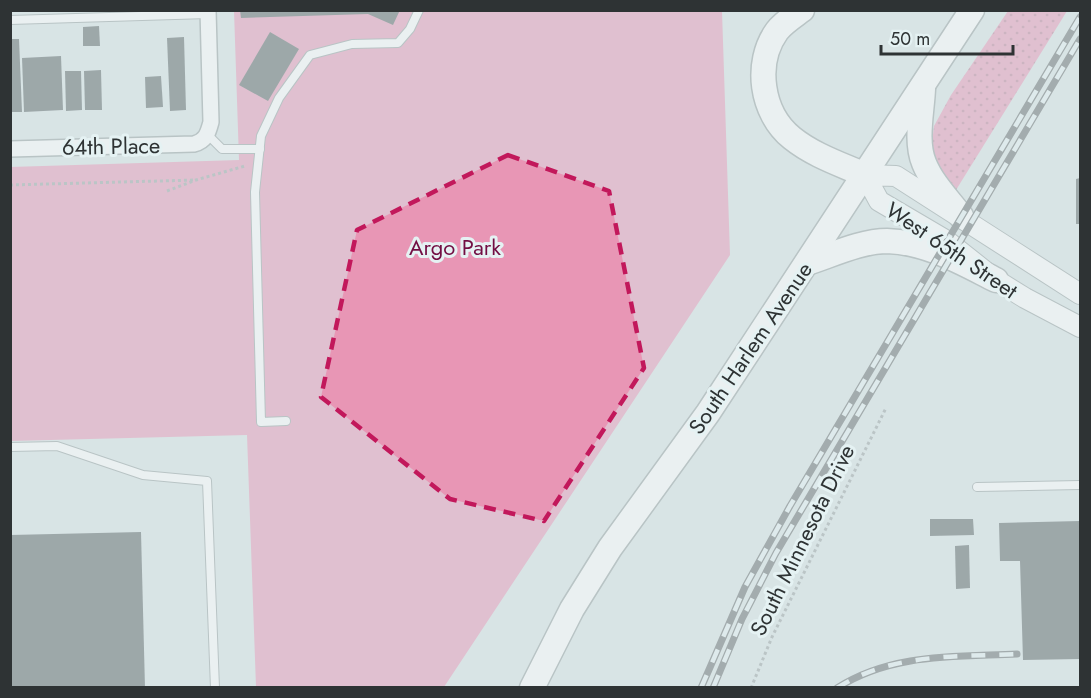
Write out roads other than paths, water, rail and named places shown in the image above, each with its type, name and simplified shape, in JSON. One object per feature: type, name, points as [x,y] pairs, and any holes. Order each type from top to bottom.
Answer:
[{"type":"main road","points":[[802,10],[778,28],[769,43],[763,61],[767,101],[777,123],[792,139],[822,157],[865,175]]},
{"type":"main road","name":"South Harlem Avenue","points":[[532,687],[572,609],[610,548],[708,413],[972,10]]},
{"type":"main road","points":[[923,86],[920,146],[924,162],[934,182],[961,216]]},
{"type":"main road","points":[[807,263],[861,246],[886,241],[910,243],[941,253],[996,280]]},
{"type":"street","points":[[208,12],[211,122],[208,135]]},
{"type":"street","name":"64th Place","points":[[10,149],[194,144],[202,142],[208,135]]},
{"type":"street","name":"West 65th Street","points":[[865,175],[896,176],[1080,294]]},
{"type":"street","name":"West 65th Street","points":[[865,175],[879,201],[947,241],[996,280],[1080,327]]},
{"type":"lane","points":[[286,421],[261,422],[255,192],[261,136],[279,98],[310,55],[352,44],[398,43],[410,29],[419,10]]},
{"type":"lane","points":[[10,20],[208,12]]},
{"type":"lane","points":[[208,135],[222,149],[260,149]]},
{"type":"lane","points":[[10,447],[57,446],[142,475],[207,481],[215,687]]},
{"type":"lane","points":[[976,487],[1080,485]]},
{"type":"railway","points":[[701,688],[745,587],[790,506],[1080,17]]},
{"type":"railway","points":[[713,688],[742,619],[776,553],[1080,39]]},
{"type":"railway","points":[[837,688],[879,668],[902,663],[947,657],[1017,654]]},
{"type":"park label","name":"Argo Park","points":[[455,247]]}]
